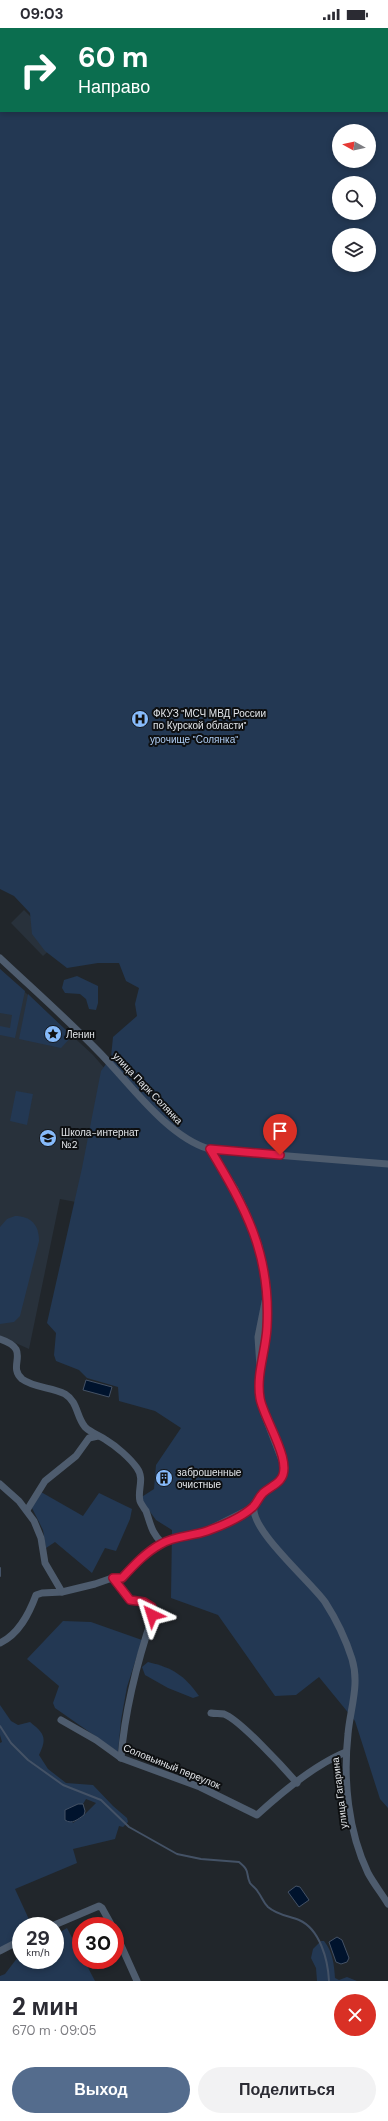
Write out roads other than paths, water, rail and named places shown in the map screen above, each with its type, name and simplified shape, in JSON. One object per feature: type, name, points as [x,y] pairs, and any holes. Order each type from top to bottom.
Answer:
[{"type":"street","name":"улица Парк Солянка","points":[[0,958],[99,1051],[135,1091],[173,1129],[190,1140],[210,1149],[388,1164]]},
{"type":"street","points":[[210,1149],[235,1190],[254,1233],[265,1275],[266,1298],[261,1316],[258,1337],[260,1397],[263,1412],[285,1468],[281,1480],[260,1496],[254,1507],[254,1515],[264,1534],[324,1602],[342,1635],[353,1660],[356,1682],[346,1752]]},
{"type":"street","points":[[0,1339],[12,1343],[15,1346],[18,1358],[17,1367],[21,1377],[27,1382],[66,1395],[74,1403],[85,1426],[98,1436],[107,1440],[139,1472],[141,1478],[139,1500],[145,1510],[153,1534],[162,1543]]},
{"type":"street","points":[[27,1510],[45,1481],[76,1456],[89,1438],[98,1436]]},
{"type":"street","points":[[0,1484],[27,1510],[34,1521],[41,1538],[45,1563],[62,1592]]},
{"type":"street","points":[[0,1644],[16,1631],[30,1612],[36,1595],[62,1592],[113,1578],[122,1578],[148,1552],[162,1543],[208,1530],[254,1507]]},
{"type":"street","points":[[113,1578],[130,1600],[144,1602],[152,1607],[152,1615],[130,1691],[124,1723],[121,1758]]},
{"type":"street","points":[[211,1713],[224,1714],[242,1728],[276,1760],[297,1783]]},
{"type":"street","name":"Соловьиный переулок","points":[[61,1720],[96,1740],[121,1758],[200,1787],[257,1815]]},
{"type":"street","name":"улица Гагарина","points":[[257,1815],[297,1783],[334,1757],[346,1752],[347,1787],[355,1836],[369,1874],[388,1904]]},
{"type":"street","points":[[73,1917],[99,1906],[102,1908],[107,1917]]},
{"type":"street","points":[[0,1951],[12,1945]]},
{"type":"street","points":[[124,1951],[137,1981]]},
{"type":"waterway","points":[[0,1568],[0,1576]]},
{"type":"waterway","points":[[0,1726],[11,1743],[28,1760],[63,1785],[101,1800],[129,1827],[177,1854],[201,1859],[239,1862],[243,1865],[250,1883],[268,1907],[279,1914],[299,1920],[312,1930],[322,1946],[327,1964],[329,1981]]},
{"type":"place","name":"ФКУЗ \"МСЧ МВД России по Курской области\"","points":[[140,719]]},
{"type":"place","name":"Ленин","points":[[53,1034]]},
{"type":"place","name":"Школа-интернат №2","points":[[48,1138]]},
{"type":"place","name":"заброшенные очистные","points":[[164,1478]]},
{"type":"park label","name":"урочище \"Солянка\"","points":[[194,739]]}]
